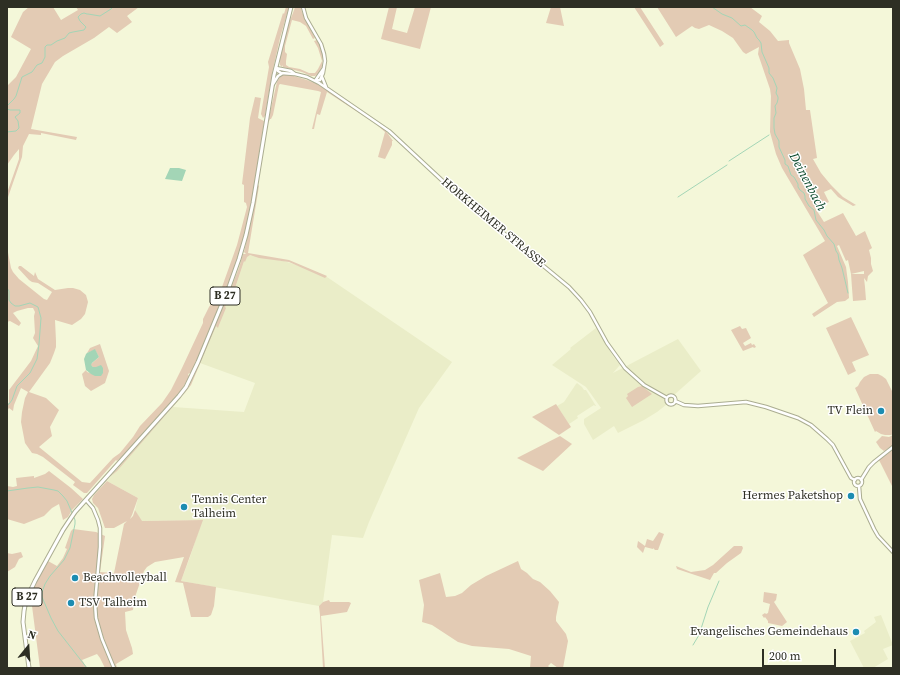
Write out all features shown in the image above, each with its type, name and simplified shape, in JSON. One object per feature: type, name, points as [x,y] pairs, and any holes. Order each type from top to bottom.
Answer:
[{"type":"main road","name":"B 27","points":[[29,668],[23,622],[24,610],[26,600],[42,567],[70,518],[77,509],[186,387],[195,370],[229,287],[244,246],[253,203],[272,85],[291,7]]},
{"type":"main road","points":[[303,7],[306,18],[322,48],[325,57],[322,76],[326,88]]},
{"type":"main road","points":[[276,68],[278,71],[283,73]]},
{"type":"main road","name":"HORKHEIMER STRASSE","points":[[276,68],[291,71],[295,74],[315,81],[389,131],[447,186],[569,287],[590,312],[607,343],[625,368],[644,385],[667,398]]},
{"type":"main road","points":[[315,81],[324,68]]},
{"type":"main road","points":[[272,85],[278,76],[283,73]]},
{"type":"main road","name":"HORKHEIMER STRASSE","points":[[283,73],[295,74]]},
{"type":"main road","points":[[315,81],[320,80],[322,76]]},
{"type":"main road","points":[[675,402],[672,396],[669,396],[666,401],[668,404],[673,404],[675,402],[684,405],[698,406],[746,402],[798,418],[817,429],[830,442],[851,478],[855,480],[858,478],[861,480]]},
{"type":"main road","points":[[893,447],[869,467],[861,480],[862,484],[859,486],[860,499],[874,529],[878,536],[893,552]]},
{"type":"main road","points":[[855,480],[855,485],[859,486]]},
{"type":"main road","points":[[86,500],[93,508],[100,528],[100,547],[95,603],[96,618],[102,639],[114,668]]},
{"type":"shaded area","points":[[29,7],[53,7],[61,20],[78,10],[76,7],[139,7],[127,16],[132,22],[117,33],[109,27],[55,62],[42,84],[31,129],[77,137],[76,140],[41,133],[41,135],[29,134],[23,146],[22,157],[7,200],[7,193],[19,159],[19,149],[7,165],[7,86],[16,77],[31,49],[11,37],[23,12]]},
{"type":"shaded area","points":[[286,7],[289,7],[280,38],[265,116],[263,118],[261,114],[269,67],[268,62]]},
{"type":"shaded area","points":[[295,7],[301,7],[315,38],[313,39],[306,26],[300,22],[292,20],[285,46],[285,52],[287,54],[286,65],[309,73],[315,73],[322,61],[314,41],[317,40],[323,56],[322,67],[319,73],[315,76],[283,67],[283,65],[282,67],[280,65],[280,58],[288,25]]},
{"type":"shaded area","points":[[389,7],[397,7],[392,29],[407,33],[415,7],[431,7],[420,49],[381,39]]},
{"type":"shaded area","points":[[551,7],[560,7],[564,26],[546,23]]},
{"type":"shaded area","points":[[634,7],[640,7],[664,44],[660,47]]},
{"type":"shaded area","points":[[657,7],[750,7],[762,16],[759,22],[770,31],[778,41],[789,40],[800,69],[806,110],[810,110],[817,158],[813,159],[821,173],[831,185],[843,197],[856,205],[853,206],[838,197],[831,189],[824,192],[829,202],[815,208],[824,222],[843,213],[856,236],[865,231],[872,248],[869,250],[873,271],[868,276],[867,282],[864,278],[865,287],[852,288],[848,260],[846,261],[839,245],[837,246],[846,267],[849,298],[845,301],[837,302],[814,317],[812,314],[828,303],[803,255],[825,241],[782,168],[776,154],[770,132],[770,89],[758,54],[759,47],[746,54],[733,38],[709,25],[699,29],[692,26],[676,37]],"holes":[[[864,271],[864,274],[851,274]]]},
{"type":"shaded area","points":[[287,74],[317,84],[339,98],[386,131],[393,141],[385,159],[378,157],[385,132],[376,124],[327,92],[320,115],[317,114],[314,129],[312,129],[321,92],[280,84],[273,115],[268,121],[277,82],[280,77],[279,76]]},
{"type":"shaded area","points":[[255,97],[261,98],[258,118],[264,121],[264,123],[253,195],[245,233],[227,288],[191,374],[189,373],[188,375],[190,376],[180,392],[144,433],[126,453],[117,461],[116,460],[87,493],[84,493],[73,485],[75,482],[43,457],[32,453],[25,443],[21,422],[25,398],[28,392],[21,388],[13,411],[9,408],[7,411],[7,404],[9,403],[9,390],[31,361],[38,346],[33,338],[35,333],[35,312],[33,308],[28,308],[13,313],[21,323],[19,326],[10,321],[7,322],[7,247],[13,272],[19,279],[44,299],[47,300],[52,292],[38,283],[29,280],[18,268],[19,266],[34,276],[35,272],[38,279],[55,290],[73,288],[80,290],[86,295],[88,302],[85,314],[81,319],[72,325],[55,320],[56,347],[54,353],[50,363],[29,392],[46,398],[59,410],[50,427],[52,436],[39,447],[82,482],[90,483],[113,458],[120,453],[140,426],[162,403],[171,390],[203,323],[203,319],[222,287],[237,245],[247,207],[246,203],[244,202],[244,185],[242,184],[250,118]]},
{"type":"shaded area","points":[[170,168],[186,170],[182,181],[165,179]]},
{"type":"shaded area","points":[[258,185],[248,253],[289,260],[327,276],[325,278],[289,262],[259,258],[250,255],[247,257],[245,262],[244,261],[231,300],[227,298],[243,254],[246,254],[244,252]]},
{"type":"shaded area","points":[[243,254],[284,261],[309,269],[327,277],[452,362],[419,408],[363,538],[332,535],[323,602],[319,606],[181,581],[202,520],[141,521],[135,510],[138,498],[107,481],[173,407],[244,412],[255,383],[200,363]]},
{"type":"shaded area","points":[[865,287],[866,300],[853,301],[852,288]]},
{"type":"shaded area","points":[[226,299],[228,300],[225,307],[226,308],[218,328],[216,326],[191,385],[117,471],[110,477],[188,388]]},
{"type":"shaded area","points":[[851,317],[869,355],[852,362],[856,371],[848,375],[826,328]]},
{"type":"shaded area","points":[[740,326],[742,329],[746,328],[751,338],[743,343],[745,346],[751,343],[756,347],[743,351],[731,330]]},
{"type":"shaded area","points":[[596,328],[620,365],[613,373],[678,339],[701,371],[657,412],[618,433],[614,426],[593,440],[584,424],[584,419],[601,408],[586,387],[552,365],[571,349],[570,348]]},
{"type":"shaded area","points":[[100,344],[109,371],[105,383],[91,391],[85,386],[82,374],[86,370],[87,372],[100,376],[102,373],[103,368],[93,367],[90,365],[99,357],[95,350],[87,353],[90,348]]},
{"type":"shaded area","points":[[95,349],[99,357],[91,365],[96,367],[101,365],[103,368],[103,373],[101,376],[95,376],[86,370],[84,359],[86,354]]},
{"type":"shaded area","points":[[870,374],[878,374],[886,379],[893,393],[893,434],[891,435],[875,432],[855,388],[864,377]]},
{"type":"shaded area","points":[[577,383],[584,390],[586,390],[596,406],[594,405],[577,416],[578,418],[569,424],[557,406],[564,402]]},
{"type":"shaded area","points":[[642,386],[652,394],[632,407],[626,398],[628,396],[627,394]]},
{"type":"shaded area","points":[[556,404],[571,427],[559,435],[532,417]]},
{"type":"shaded area","points":[[893,435],[893,445],[884,451],[876,442],[882,436],[889,437]]},
{"type":"shaded area","points":[[560,436],[572,444],[543,471],[517,458]]},
{"type":"shaded area","points":[[893,449],[893,488],[879,460]]},
{"type":"shaded area","points":[[49,471],[83,499],[72,510],[68,517],[63,520],[59,504],[52,508],[44,516],[24,524],[7,519],[7,486],[17,486],[16,478],[34,476],[34,478]]},
{"type":"shaded area","points":[[107,481],[138,498],[130,519],[135,510],[142,521],[203,520],[181,581],[216,587],[214,606],[211,615],[208,617],[191,617],[183,583],[175,582],[184,557],[155,562],[144,571],[135,597],[133,610],[125,612],[126,630],[133,654],[116,664],[117,668],[105,668],[97,654],[82,660],[87,668],[40,668],[32,606],[33,589],[48,561],[57,566],[63,558],[67,549],[65,548],[73,529],[96,532],[105,536],[100,572],[114,573],[124,524],[127,521],[114,528],[105,528],[98,508],[93,503],[92,499]]},
{"type":"shaded area","points":[[659,532],[664,534],[658,550],[645,547],[643,553],[637,547],[638,541],[645,546],[647,539],[653,541]]},
{"type":"shaded area","points":[[734,546],[742,546],[743,548],[741,553],[714,573],[710,580],[677,569],[676,566],[691,572],[705,570],[713,565]]},
{"type":"shaded area","points":[[21,552],[23,557],[19,559],[15,567],[7,572],[7,553],[12,554]]},
{"type":"shaded area","points":[[518,561],[521,569],[533,579],[540,582],[559,602],[556,621],[566,634],[568,641],[563,668],[558,668],[551,663],[548,666],[550,668],[530,668],[531,656],[509,649],[472,646],[458,642],[432,625],[422,622],[424,605],[419,580],[440,573],[446,597],[455,596],[462,593],[471,585],[486,576]]},
{"type":"shaded area","points":[[764,592],[777,594],[774,602],[787,622],[782,626],[768,623],[762,615],[768,613],[770,604],[763,602]]},
{"type":"shaded area","points":[[329,600],[330,602],[351,603],[347,612],[321,616],[325,668],[323,668],[319,606],[323,602]]},
{"type":"shaded area","points":[[881,615],[893,645],[883,649],[888,659],[873,668],[864,668],[850,641],[865,633],[864,631],[876,622],[874,617]]},
{"type":"waterway","points":[[7,132],[16,131],[19,128],[18,121],[15,117],[20,113],[20,110],[10,110],[7,109],[7,106],[16,96],[22,77],[32,72],[37,65],[42,63],[45,57],[45,47],[65,38],[69,33],[84,30],[86,27],[78,17],[81,14],[84,13],[100,16],[113,7]]},
{"type":"waterway","name":"Deinenbach","points":[[712,7],[722,14],[732,18],[741,26],[745,25],[752,30],[761,43],[762,52],[769,68],[769,73],[777,88],[776,93],[778,99],[775,106],[776,113],[774,118],[774,128],[775,134],[779,141],[779,147],[791,175],[794,177],[800,190],[804,193],[805,199],[809,206],[814,210],[816,220],[834,244],[848,293]]},
{"type":"waterway","points":[[729,161],[769,135]]},
{"type":"waterway","points":[[678,197],[727,165]]},
{"type":"waterway","points":[[7,288],[11,303],[15,306],[30,303],[38,307],[41,318],[37,359],[30,373],[17,386],[12,400],[7,405]]},
{"type":"waterway","points":[[7,491],[38,487],[58,491],[67,501],[75,520],[70,548],[64,560],[45,584],[42,597],[58,631],[87,668]]},
{"type":"waterway","points":[[693,645],[699,635],[708,607],[719,581]]},
{"type":"place","name":"TV Flein","points":[[881,411]]},
{"type":"place","name":"Hermes Paketshop","points":[[851,496]]},
{"type":"place","name":"Tennis Center Talheim","points":[[184,507]]},
{"type":"place","name":"Beachvolleyball","points":[[75,578]]},
{"type":"place","name":"TSV Talheim","points":[[71,603]]},
{"type":"place","name":"Evangelisches Gemeindehaus","points":[[856,632]]}]
